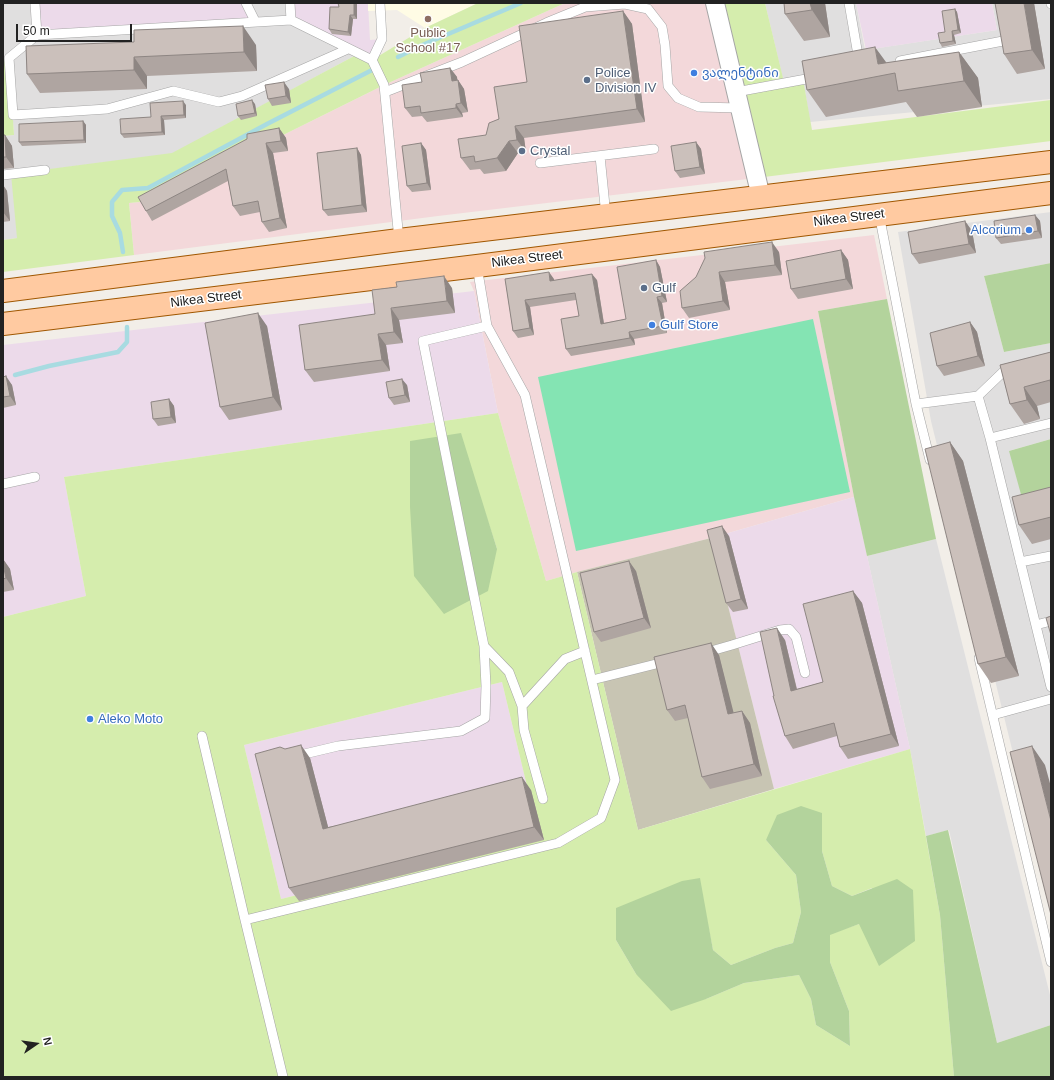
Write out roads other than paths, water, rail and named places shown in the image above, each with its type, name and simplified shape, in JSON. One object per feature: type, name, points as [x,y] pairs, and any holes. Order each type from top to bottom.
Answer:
[{"type":"main road","points":[[3,292],[399,240],[1051,162]]},
{"type":"main road","name":"Nikea Street","points":[[3,324],[477,266],[1051,192]]},
{"type":"main road","points":[[518,226],[521,260]]},
{"type":"street","points":[[715,3],[761,197]]},
{"type":"lane","points":[[35,3],[37,35]]},
{"type":"lane","points":[[246,3],[255,21]]},
{"type":"lane","points":[[290,3],[291,20]]},
{"type":"lane","points":[[372,60],[382,40],[380,3]]},
{"type":"lane","points":[[849,3],[860,69]]},
{"type":"lane","points":[[385,92],[462,62],[546,23],[585,7],[626,4],[648,9],[662,27],[668,86],[678,98],[699,107],[738,100],[824,75]]},
{"type":"lane","points":[[348,48],[242,96],[220,102],[173,91],[107,109],[13,114],[9,58],[37,35],[291,20],[348,48],[372,60],[384,84],[399,240]]},
{"type":"lane","points":[[890,63],[1004,41]]},
{"type":"lane","points":[[540,163],[654,149]]},
{"type":"lane","points":[[600,156],[606,216]]},
{"type":"lane","points":[[3,175],[45,170]]},
{"type":"lane","points":[[879,214],[916,404],[933,472]]},
{"type":"lane","points":[[245,920],[558,843],[601,818],[615,780],[525,395],[487,326],[477,266]]},
{"type":"lane","points":[[293,756],[338,746],[461,732],[485,718],[486,686],[484,646],[423,341],[487,326]]},
{"type":"lane","points":[[916,404],[978,396],[1004,371],[1020,367]]},
{"type":"lane","points":[[978,396],[990,438],[1051,687]]},
{"type":"lane","points":[[990,438],[1051,423]]},
{"type":"lane","points":[[3,484],[35,477]]},
{"type":"lane","points":[[1020,562],[1051,556]]},
{"type":"lane","points":[[1036,625],[1051,621]]},
{"type":"lane","points":[[695,655],[780,630],[789,629],[796,637],[805,673]]},
{"type":"lane","points":[[484,646],[509,672],[522,706],[524,730],[543,799]]},
{"type":"lane","points":[[976,647],[1051,962]]},
{"type":"lane","points":[[522,706],[565,659],[585,651]]},
{"type":"lane","points":[[592,680],[680,658]]},
{"type":"lane","points":[[993,715],[1051,699]]},
{"type":"lane","points":[[202,736],[283,1077]]},
{"type":"waterway","points":[[398,57],[420,46],[521,3]]},
{"type":"waterway","points":[[123,252],[120,233],[112,216],[112,202],[122,190],[148,188],[374,69]]},
{"type":"waterway","points":[[15,375],[49,366],[118,352],[127,342],[127,327]]},
{"type":"place","name":"Public School #17","points":[[428,19]]},
{"type":"place","name":"ვალენტინი","points":[[694,73]]},
{"type":"place","name":"Police Division IV","points":[[587,80]]},
{"type":"place","name":"Crystal","points":[[522,151]]},
{"type":"place","name":"Alcorium","points":[[1029,230]]},
{"type":"place","name":"Gulf","points":[[644,288]]},
{"type":"place","name":"Gulf Store","points":[[652,325]]},
{"type":"place","name":"Aleko Moto","points":[[90,719]]}]
